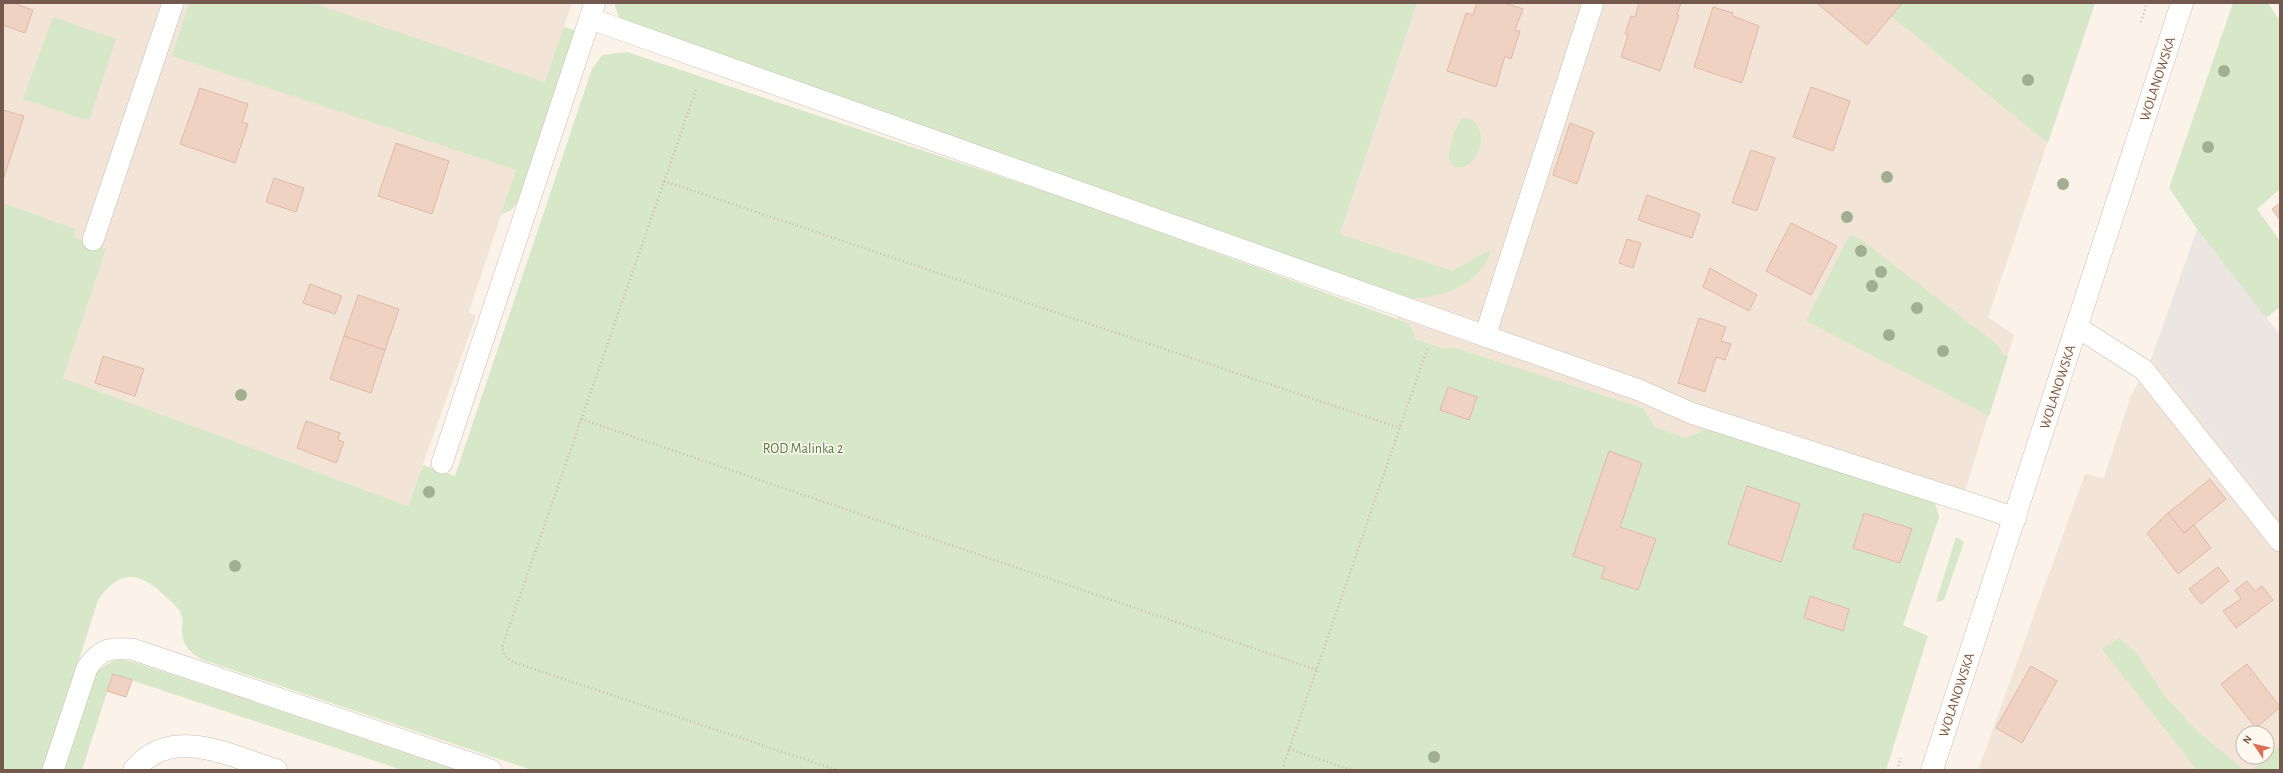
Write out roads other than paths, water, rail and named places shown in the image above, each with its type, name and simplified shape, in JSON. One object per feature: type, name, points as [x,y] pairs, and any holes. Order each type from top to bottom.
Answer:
[{"type":"street","name":"WOLANOWSKA","points":[[1932,770],[2016,518],[2182,3]]},
{"type":"street","points":[[134,770],[142,760],[163,748],[182,744],[204,748],[276,770]]},
{"type":"lane","points":[[93,240],[173,3]]},
{"type":"lane","points":[[1485,336],[1593,3]]},
{"type":"lane","points":[[442,463],[593,11],[1485,336],[1639,390],[1691,413],[2016,518]]},
{"type":"lane","points":[[2077,327],[2144,370],[2280,541]]},
{"type":"lane","points":[[53,770],[87,668],[94,657],[107,649],[121,648],[132,649],[491,770]]},
{"type":"park label","name":"ROD Malinka 2","points":[[803,449]]}]
